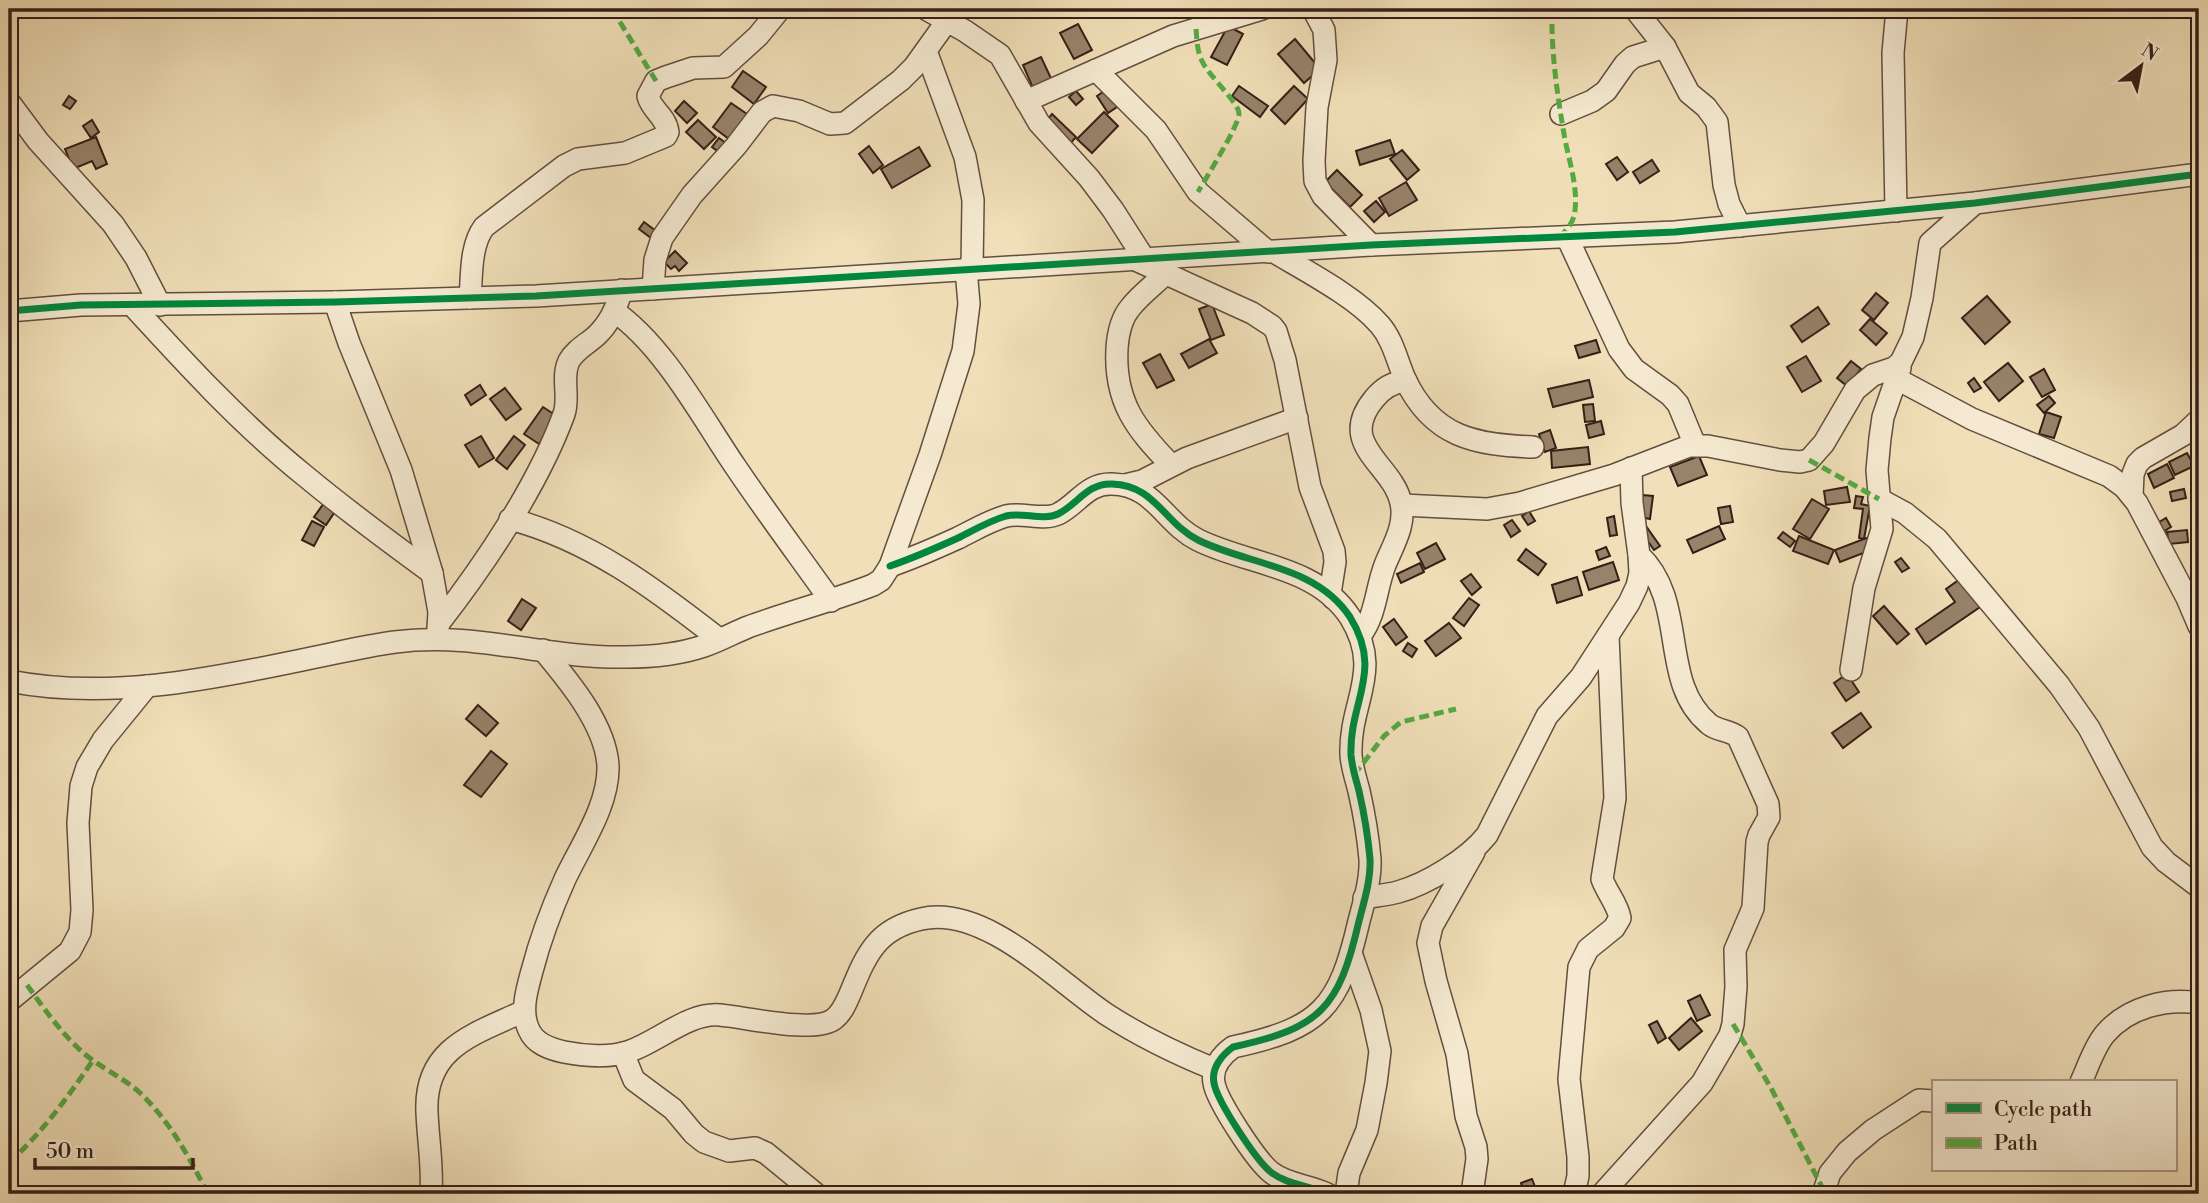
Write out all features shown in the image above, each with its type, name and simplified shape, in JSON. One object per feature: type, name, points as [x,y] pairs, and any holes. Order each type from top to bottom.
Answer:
[{"type":"street","points":[[470,298],[475,245],[478,234],[484,227],[564,166],[578,159],[625,153],[666,136],[667,124],[650,105],[648,96],[651,88],[666,77],[693,68],[724,67],[749,45],[780,9]]},
{"type":"street","points":[[926,9],[1000,55],[1040,124],[1097,189],[1141,260],[1165,274],[1252,313],[1272,326],[1280,340],[1310,487],[1334,551],[1330,594],[1332,598]]},
{"type":"street","points":[[1026,102],[1173,36],[1262,9]]},
{"type":"street","points":[[1313,9],[1324,30],[1326,60],[1317,107],[1315,181],[1323,196],[1371,245]]},
{"type":"street","points":[[1635,9],[1665,47],[1689,93],[1706,107],[1717,122],[1724,185],[1729,204],[1740,226]]},
{"type":"street","points":[[1896,211],[1893,53],[1897,9]]},
{"type":"street","points":[[653,289],[654,260],[662,238],[692,195],[762,112],[773,106],[799,111],[830,124],[845,123],[894,87],[926,51],[947,21]]},
{"type":"street","points":[[1561,114],[1592,101],[1606,90],[1633,57],[1665,47]]},
{"type":"street","points":[[9,681],[66,689],[147,686],[204,679],[394,642],[438,630],[473,639],[579,656],[627,657],[684,652],[831,601],[881,580],[890,566],[930,454],[963,351],[970,304],[973,200],[965,157],[926,51]]},
{"type":"street","points":[[1096,70],[1156,130],[1198,191],[1271,252],[1342,295],[1381,326],[1391,342],[1406,381],[1429,414],[1443,428],[1456,435],[1494,446],[1533,447]]},
{"type":"street","points":[[9,102],[38,141],[114,224],[136,258],[160,305]]},
{"type":"street","points":[[9,311],[81,305],[470,298],[1371,245],[1675,232],[1975,203],[2199,174]]},
{"type":"street","points":[[1850,670],[1864,587],[1882,528],[1877,470],[1883,417],[1913,337],[1930,243],[1975,203]]},
{"type":"street","points":[[1567,237],[1619,349],[1634,369],[1678,404],[1695,445]]},
{"type":"street","points":[[1165,274],[1129,308],[1118,341],[1117,358],[1121,396],[1128,412],[1143,435],[1171,465]]},
{"type":"street","points":[[438,630],[510,519],[549,449],[567,401],[566,378],[569,361],[606,326],[622,290]]},
{"type":"street","points":[[335,302],[401,470],[432,573],[438,630]]},
{"type":"street","points":[[132,305],[212,391],[302,474],[432,573]]},
{"type":"street","points":[[614,311],[636,327],[663,362],[831,601]]},
{"type":"street","points":[[1402,505],[1487,509],[1520,503],[1571,489],[1695,445],[1780,460],[1809,460],[1824,443],[1855,390],[1873,375],[1894,368],[1972,419],[2109,476],[2132,496],[2188,598],[2199,626]]},
{"type":"street","points":[[1360,636],[1367,627],[1385,566],[1400,529],[1402,505],[1393,486],[1364,444],[1361,432],[1363,418],[1377,395],[1393,384],[1406,381]]},
{"type":"street","points":[[890,566],[1005,516],[1050,516],[1059,513],[1101,484],[1125,485],[1142,481],[1171,465],[1297,418]]},
{"type":"street","points":[[2132,496],[2133,474],[2137,464],[2183,436],[2199,420]]},
{"type":"street","points":[[1472,1194],[1476,1147],[1465,1116],[1457,1055],[1428,943],[1432,926],[1475,850],[1499,814],[1547,716],[1581,677],[1637,586],[1640,573],[1631,468]]},
{"type":"street","points":[[1125,485],[1146,493],[1183,532],[1227,553],[1296,573],[1332,598],[1348,615],[1365,651],[1366,668],[1353,729],[1351,754],[1367,833],[1370,863],[1351,953],[1342,980],[1328,1006],[1310,1022],[1233,1047],[1214,1069],[1214,1083],[1220,1099],[1260,1161],[1283,1181],[1327,1194]]},
{"type":"street","points":[[1879,499],[1905,513],[1937,539],[2042,664],[2089,728],[2152,847],[2166,862],[2199,887]]},
{"type":"street","points":[[510,519],[549,530],[592,550],[686,613],[719,639]]},
{"type":"street","points":[[1602,1194],[1702,1083],[1730,1035],[1735,996],[1735,950],[1753,908],[1757,842],[1770,813],[1738,737],[1732,732],[1710,725],[1688,695],[1676,659],[1670,610],[1662,585],[1650,565],[1639,555]]},
{"type":"street","points":[[1574,1194],[1578,1157],[1569,1079],[1579,967],[1588,949],[1620,918],[1602,879],[1615,798],[1608,636]]},
{"type":"street","points":[[542,650],[567,678],[596,727],[605,749],[607,780],[601,802],[564,882],[527,987],[524,1011],[528,1030],[535,1039],[549,1048],[589,1054],[623,1053],[704,1015],[802,1026],[821,1025],[833,1020],[845,1007],[863,960],[874,944],[892,929],[908,922],[942,917],[962,920],[999,936],[1128,1027],[1186,1058],[1214,1069]]},
{"type":"street","points":[[9,1001],[70,951],[80,932],[82,910],[78,823],[84,776],[103,740],[147,686]]},
{"type":"street","points":[[1364,898],[1404,890],[1475,850]]},
{"type":"street","points":[[1346,1194],[1349,1173],[1367,1130],[1380,1051],[1371,1010],[1351,953]]},
{"type":"street","points":[[2082,1080],[2104,1035],[2121,1018],[2152,1005],[2178,1000],[2199,1003]]},
{"type":"street","points":[[431,1194],[427,1111],[433,1072],[449,1051],[471,1036],[524,1011]]},
{"type":"street","points":[[623,1053],[634,1080],[673,1109],[704,1142],[729,1151],[755,1148],[766,1153],[816,1194]]},
{"type":"street","points":[[1823,1194],[1830,1173],[1856,1144],[1919,1100],[1932,1101]]},
{"type":"building","points":[[1040,9],[1055,9],[1057,12],[1044,18]]},
{"type":"building","points":[[1078,24],[1092,50],[1074,59],[1060,33]]},
{"type":"building","points":[[1228,26],[1243,34],[1227,65],[1211,57]]},
{"type":"building","points":[[1295,39],[1320,69],[1304,83],[1278,54]]},
{"type":"building","points":[[1041,57],[1055,87],[1036,95],[1023,65]]},
{"type":"building","points":[[743,71],[766,87],[754,104],[732,87]]},
{"type":"building","points":[[1239,86],[1268,106],[1260,117],[1232,96]]},
{"type":"building","points":[[1294,86],[1308,99],[1285,124],[1271,110]]},
{"type":"building","points":[[1109,88],[1120,105],[1108,113],[1097,96]]},
{"type":"building","points":[[1076,91],[1083,99],[1076,105],[1069,97]]},
{"type":"building","points":[[69,96],[76,101],[70,109],[63,105]]},
{"type":"building","points":[[684,101],[697,113],[687,123],[675,111]]},
{"type":"building","points":[[731,103],[747,114],[729,139],[713,127]]},
{"type":"building","points":[[1104,112],[1118,126],[1092,153],[1077,139]]},
{"type":"building","points":[[1052,114],[1076,137],[1068,146],[1045,123]]},
{"type":"building","points":[[92,120],[99,132],[91,138],[83,126]]},
{"type":"building","points":[[698,120],[716,137],[704,149],[686,132]]},
{"type":"building","points":[[96,137],[107,164],[96,169],[92,161],[73,169],[65,149]]},
{"type":"building","points":[[719,138],[730,146],[723,155],[712,147]]},
{"type":"building","points":[[1390,140],[1395,154],[1360,165],[1356,151]]},
{"type":"building","points":[[869,146],[883,165],[873,173],[859,154]]},
{"type":"building","points":[[919,147],[930,166],[892,188],[881,169]]},
{"type":"building","points":[[1402,150],[1419,170],[1407,180],[1390,159]]},
{"type":"building","points":[[1617,157],[1628,172],[1617,180],[1606,164]]},
{"type":"building","points":[[1652,160],[1659,171],[1640,183],[1633,172]]},
{"type":"building","points":[[1337,170],[1362,195],[1350,207],[1325,182]]},
{"type":"building","points":[[1406,182],[1417,200],[1389,216],[1379,198]]},
{"type":"building","points":[[1376,201],[1385,212],[1374,222],[1364,211]]},
{"type":"building","points":[[644,222],[656,231],[651,238],[639,229]]},
{"type":"building","points":[[675,251],[687,263],[679,271],[675,266],[671,269],[664,262]]},
{"type":"building","points":[[1876,293],[1888,303],[1874,320],[1862,310]]},
{"type":"building","points":[[1987,296],[2010,322],[1985,344],[1962,318]]},
{"type":"building","points":[[1212,304],[1224,335],[1211,340],[1199,309]]},
{"type":"building","points":[[1818,307],[1829,324],[1802,342],[1791,326]]},
{"type":"building","points":[[1870,319],[1887,333],[1876,345],[1860,330]]},
{"type":"building","points":[[1209,339],[1217,353],[1189,368],[1181,354]]},
{"type":"building","points":[[1596,340],[1600,352],[1579,358],[1575,346]]},
{"type":"building","points":[[1160,354],[1174,380],[1157,388],[1143,363]]},
{"type":"building","points":[[1806,356],[1821,381],[1802,392],[1787,367]]},
{"type":"building","points":[[1851,361],[1861,369],[1847,386],[1837,378]]},
{"type":"building","points":[[2008,363],[2023,381],[1999,401],[1984,382]]},
{"type":"building","points":[[2044,369],[2055,390],[2042,397],[2030,377]]},
{"type":"building","points":[[1974,378],[1981,388],[1974,392],[1968,383]]},
{"type":"building","points":[[1589,380],[1593,397],[1553,407],[1548,389]]},
{"type":"building","points":[[480,385],[486,395],[471,405],[465,395]]},
{"type":"building","points":[[505,388],[521,409],[506,420],[490,399]]},
{"type":"building","points":[[2049,396],[2055,403],[2044,413],[2037,405]]},
{"type":"building","points":[[1593,404],[1595,421],[1585,422],[1583,405]]},
{"type":"building","points":[[543,407],[558,417],[539,444],[524,434]]},
{"type":"building","points":[[2046,412],[2061,417],[2054,438],[2039,434]]},
{"type":"building","points":[[1601,421],[1604,434],[1589,438],[1586,425]]},
{"type":"building","points":[[1550,430],[1556,448],[1545,452],[1539,434]]},
{"type":"building","points":[[481,436],[494,458],[479,467],[465,445]]},
{"type":"building","points":[[514,436],[525,445],[507,469],[496,460]]},
{"type":"building","points":[[1588,447],[1590,464],[1552,468],[1551,451]]},
{"type":"building","points":[[2187,453],[2194,466],[2175,475],[2169,462]]},
{"type":"building","points":[[1699,456],[1707,475],[1678,486],[1670,467]]},
{"type":"building","points":[[2167,464],[2174,478],[2154,488],[2148,474]]},
{"type":"building","points":[[1847,487],[1850,502],[1826,505],[1824,491]]},
{"type":"building","points":[[2184,489],[2186,498],[2172,501],[2170,492]]},
{"type":"building","points":[[1642,495],[1653,496],[1650,519],[1640,517]]},
{"type":"building","points":[[1856,496],[1863,497],[1861,504],[1870,506],[1864,539],[1859,538],[1863,509],[1854,508]]},
{"type":"building","points":[[1812,499],[1829,509],[1810,539],[1793,529]]},
{"type":"building","points":[[324,503],[336,510],[326,525],[314,517]]},
{"type":"building","points":[[1730,506],[1733,522],[1721,524],[1718,508]]},
{"type":"building","points":[[1529,511],[1535,521],[1528,525],[1522,516]]},
{"type":"building","points":[[1614,516],[1617,535],[1610,536],[1607,518]]},
{"type":"building","points":[[2166,518],[2171,527],[2161,533],[2156,524]]},
{"type":"building","points":[[1512,520],[1520,531],[1511,537],[1504,525]]},
{"type":"building","points":[[312,521],[324,527],[314,546],[302,540]]},
{"type":"building","points":[[1646,526],[1660,546],[1654,550],[1640,530]]},
{"type":"building","points":[[1719,526],[1725,539],[1693,553],[1687,540]]},
{"type":"building","points":[[2187,530],[2188,542],[2169,544],[2167,532]]},
{"type":"building","points":[[1783,532],[1795,541],[1790,547],[1778,538]]},
{"type":"building","points":[[1799,536],[1834,550],[1828,564],[1793,551]]},
{"type":"building","points":[[1869,537],[1874,549],[1840,562],[1835,550]]},
{"type":"building","points":[[1436,543],[1445,559],[1425,569],[1417,553]]},
{"type":"building","points":[[1606,547],[1610,556],[1599,560],[1596,551]]},
{"type":"building","points":[[1526,549],[1546,564],[1538,575],[1518,560]]},
{"type":"building","points":[[1901,558],[1909,568],[1902,572],[1895,562]]},
{"type":"building","points":[[1613,562],[1619,580],[1589,590],[1583,572]]},
{"type":"building","points":[[1420,563],[1424,572],[1401,583],[1397,574]]},
{"type":"building","points":[[1471,574],[1481,587],[1472,595],[1461,581]]},
{"type":"building","points":[[1577,577],[1582,595],[1557,603],[1552,585]]},
{"type":"building","points":[[1963,577],[1983,605],[1926,644],[1916,629],[1955,602],[1946,589]]},
{"type":"building","points":[[1469,598],[1479,605],[1464,626],[1453,618]]},
{"type":"building","points":[[522,599],[536,608],[521,630],[508,621]]},
{"type":"building","points":[[1884,606],[1909,634],[1897,644],[1873,616]]},
{"type":"building","points":[[1394,619],[1407,637],[1396,645],[1383,627]]},
{"type":"building","points":[[1449,623],[1461,638],[1436,656],[1425,641]]},
{"type":"building","points":[[1408,643],[1417,649],[1412,657],[1403,651]]},
{"type":"building","points":[[1847,674],[1859,692],[1846,701],[1834,683]]},
{"type":"building","points":[[478,705],[498,723],[486,736],[466,719]]},
{"type":"building","points":[[1861,713],[1871,727],[1843,748],[1832,733]]},
{"type":"building","points":[[491,751],[507,764],[481,797],[464,785]]},
{"type":"building","points":[[1700,995],[1710,1015],[1697,1021],[1688,1001]]},
{"type":"building","points":[[1691,1018],[1702,1031],[1679,1050],[1669,1038]]},
{"type":"building","points":[[1657,1021],[1666,1038],[1658,1043],[1649,1025]]},
{"type":"building","points":[[1532,1179],[1538,1194],[1525,1194],[1521,1183]]},
{"type":"marked path","points":[[612,9],[656,81]]},
{"type":"marked path","points":[[1552,9],[1557,88],[1576,201],[1572,222],[1559,237]]},
{"type":"marked path","points":[[1196,29],[1202,61],[1234,103],[1239,114],[1228,140],[1198,192]]},
{"type":"marked path","points":[[1809,460],[1879,499]]},
{"type":"marked path","points":[[1354,775],[1384,736],[1401,722],[1456,709]]},
{"type":"marked path","points":[[27,985],[78,1048],[132,1086],[150,1103],[178,1140],[208,1194]]},
{"type":"marked path","points":[[1733,1024],[1771,1088],[1824,1191]]},
{"type":"marked path","points":[[9,1162],[43,1127],[93,1060]]},
{"type":"cycle path","points":[[9,311],[81,305],[536,296],[1371,245],[1675,232],[1975,203],[2199,174]]},
{"type":"cycle path","points":[[890,566],[1006,516],[1046,517],[1058,514],[1089,490],[1112,484],[1139,491],[1186,533],[1198,540],[1300,576],[1336,600],[1350,617],[1360,637],[1364,654],[1365,671],[1355,718],[1351,755],[1370,859],[1367,890],[1351,951],[1334,994],[1322,1010],[1287,1032],[1233,1047],[1218,1062],[1214,1072],[1217,1092],[1265,1167],[1285,1180],[1327,1194]]}]
